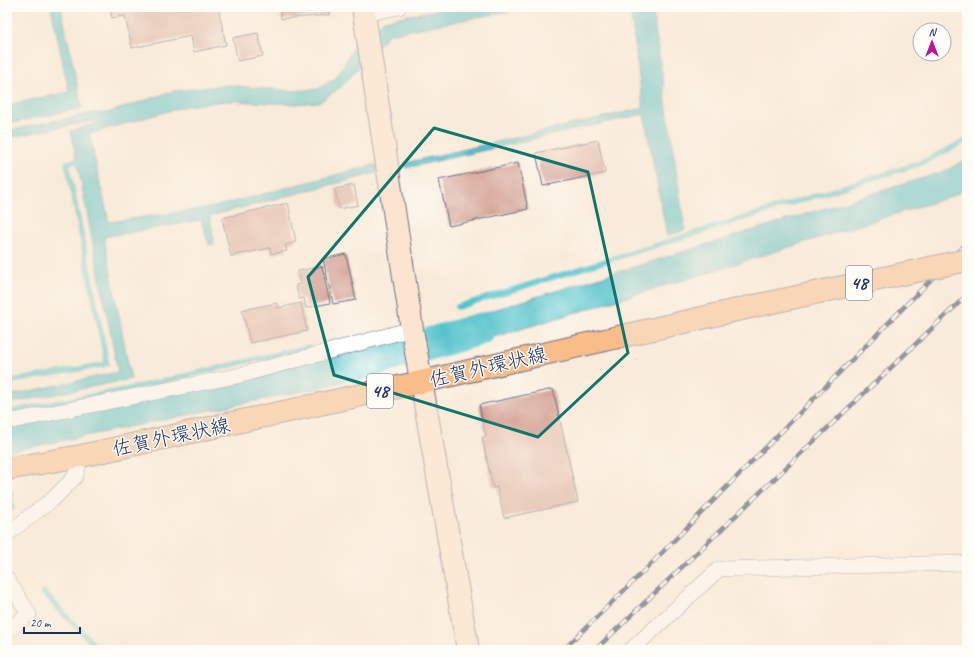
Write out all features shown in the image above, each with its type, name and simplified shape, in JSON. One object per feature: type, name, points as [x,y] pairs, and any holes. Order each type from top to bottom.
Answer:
[{"type":"main road","name":"佐賀外環状線","points":[[7,469],[81,456],[420,372],[750,306],[967,260]]},
{"type":"street","points":[[399,7],[365,16],[412,329],[468,650]]},
{"type":"street","points":[[7,422],[241,375],[412,329]]},
{"type":"street","points":[[7,534],[53,499],[75,477],[81,456]]},
{"type":"street","points":[[631,650],[719,569],[967,564]]},
{"type":"street","points":[[7,578],[29,614],[7,631]]},
{"type":"highlighted area","points":[[434,128],[588,172],[628,353],[538,437],[334,375],[308,277]]},
{"type":"water","points":[[51,7],[61,7],[82,108],[7,124],[7,105],[69,92]]},
{"type":"water","points":[[453,7],[532,7],[389,34],[342,86],[320,102],[297,104],[227,101],[186,106],[89,134],[109,222],[214,207],[376,164],[377,173],[210,216],[214,244],[209,245],[201,220],[104,237],[131,379],[7,404],[7,396],[118,372],[71,131],[99,122],[97,120],[7,138],[7,131],[93,113],[107,113],[173,91],[228,85],[292,91],[318,89],[336,78],[354,47],[384,20]]},
{"type":"water","points":[[630,7],[652,7],[685,230],[667,236],[644,114],[406,168],[405,163],[643,108]]},
{"type":"water","points":[[967,159],[967,188],[953,196],[723,268],[445,352],[436,341],[435,328],[923,178],[947,170]]},
{"type":"water","points":[[394,341],[397,352],[389,369],[318,388],[7,452],[7,428]]},
{"type":"building","points":[[110,7],[218,7],[226,45],[194,52],[191,36],[132,48],[125,16],[112,18]]},
{"type":"building","points":[[280,7],[328,7],[329,15],[281,19]]},
{"type":"building","points":[[258,33],[263,56],[238,61],[233,38]]},
{"type":"building","points":[[598,140],[605,173],[543,186],[536,153]]},
{"type":"building","points":[[518,163],[528,209],[449,226],[439,180]]},
{"type":"building","points":[[354,185],[358,205],[339,209],[335,189]]},
{"type":"building","points":[[288,203],[296,242],[285,245],[287,251],[271,254],[270,248],[231,256],[222,218]]},
{"type":"building","points":[[346,254],[356,300],[333,304],[323,259]]},
{"type":"building","points":[[322,266],[330,303],[306,308],[304,298],[299,299],[296,285],[301,284],[298,271]]},
{"type":"building","points":[[277,303],[278,308],[301,303],[307,331],[250,343],[242,310]]},
{"type":"building","points":[[553,389],[578,502],[504,518],[497,487],[493,488],[482,437],[486,437],[479,405]]},
{"type":"waterway","points":[[457,307],[921,163],[967,140]]},
{"type":"waterway","points":[[7,382],[107,364],[67,163],[83,159]]},
{"type":"waterway","points":[[353,366],[480,329]]},
{"type":"waterway","points":[[7,412],[129,389],[309,347]]},
{"type":"waterway","points":[[7,511],[12,507],[10,492]]},
{"type":"waterway","points":[[43,592],[99,650]]},
{"type":"railway","points":[[563,650],[648,567],[967,243]]},
{"type":"railway","points":[[595,650],[967,295]]}]
